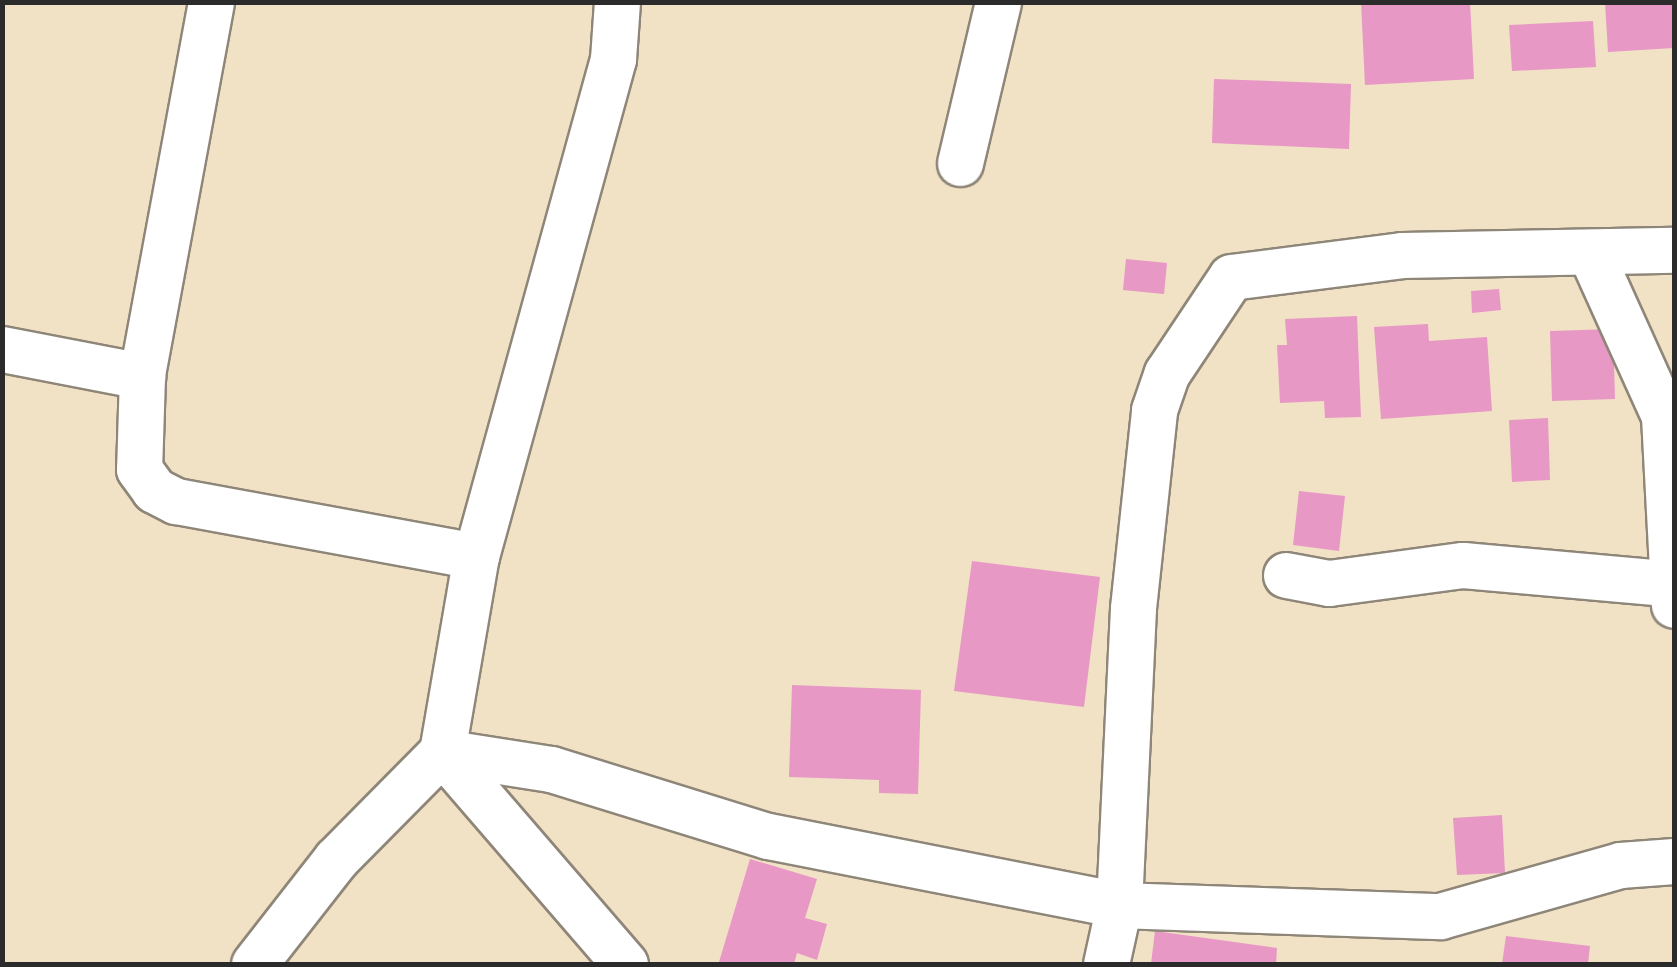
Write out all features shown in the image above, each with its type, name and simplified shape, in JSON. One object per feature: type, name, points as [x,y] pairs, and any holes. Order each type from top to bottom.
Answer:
[{"type":"street","points":[[211,2],[142,376],[139,469],[154,490],[176,501],[476,556]]},
{"type":"street","points":[[254,964],[336,858],[442,752],[476,556],[613,59],[618,2]]},
{"type":"street","points":[[960,163],[998,2]]},
{"type":"street","points":[[1106,964],[1119,905],[1133,608],[1154,410],[1167,373],[1231,276],[1402,256],[1674,250]]},
{"type":"street","points":[[1590,252],[1664,416],[1674,604]]},
{"type":"street","points":[[2,349],[142,376]]},
{"type":"street","points":[[1286,575],[1329,583],[1464,565],[1674,584]]},
{"type":"street","points":[[442,752],[551,769],[768,836],[1119,905],[1440,916],[1620,865],[1674,861]]},
{"type":"street","points":[[442,752],[626,964]]},
{"type":"building","points":[[1361,2],[1470,2],[1474,79],[1365,85]]},
{"type":"building","points":[[1605,2],[1674,2],[1674,48],[1608,52]]},
{"type":"building","points":[[1593,21],[1596,67],[1512,71],[1509,25]]},
{"type":"building","points":[[1214,79],[1351,84],[1349,149],[1212,143]]},
{"type":"building","points":[[1126,259],[1167,263],[1164,294],[1123,290]]},
{"type":"building","points":[[1499,289],[1501,310],[1472,313],[1471,291]]},
{"type":"building","points":[[1357,316],[1361,417],[1325,418],[1324,401],[1280,403],[1277,345],[1287,345],[1285,319]]},
{"type":"building","points":[[1428,324],[1429,341],[1487,337],[1492,411],[1381,419],[1374,327]]},
{"type":"building","points":[[1613,329],[1615,399],[1552,401],[1550,331]]},
{"type":"building","points":[[1548,418],[1550,480],[1512,482],[1509,420]]},
{"type":"building","points":[[1299,491],[1345,496],[1339,551],[1293,545]]},
{"type":"building","points":[[972,561],[1100,577],[1084,707],[954,691]]},
{"type":"building","points":[[792,685],[921,690],[918,794],[879,793],[879,780],[789,777]]},
{"type":"building","points":[[1502,815],[1505,873],[1457,875],[1453,818]]},
{"type":"building","points":[[750,859],[817,879],[805,918],[827,924],[817,960],[797,953],[794,964],[719,962]]},
{"type":"building","points":[[1155,931],[1277,948],[1276,964],[1151,964]]},
{"type":"building","points":[[1506,936],[1590,946],[1588,964],[1502,964]]}]
